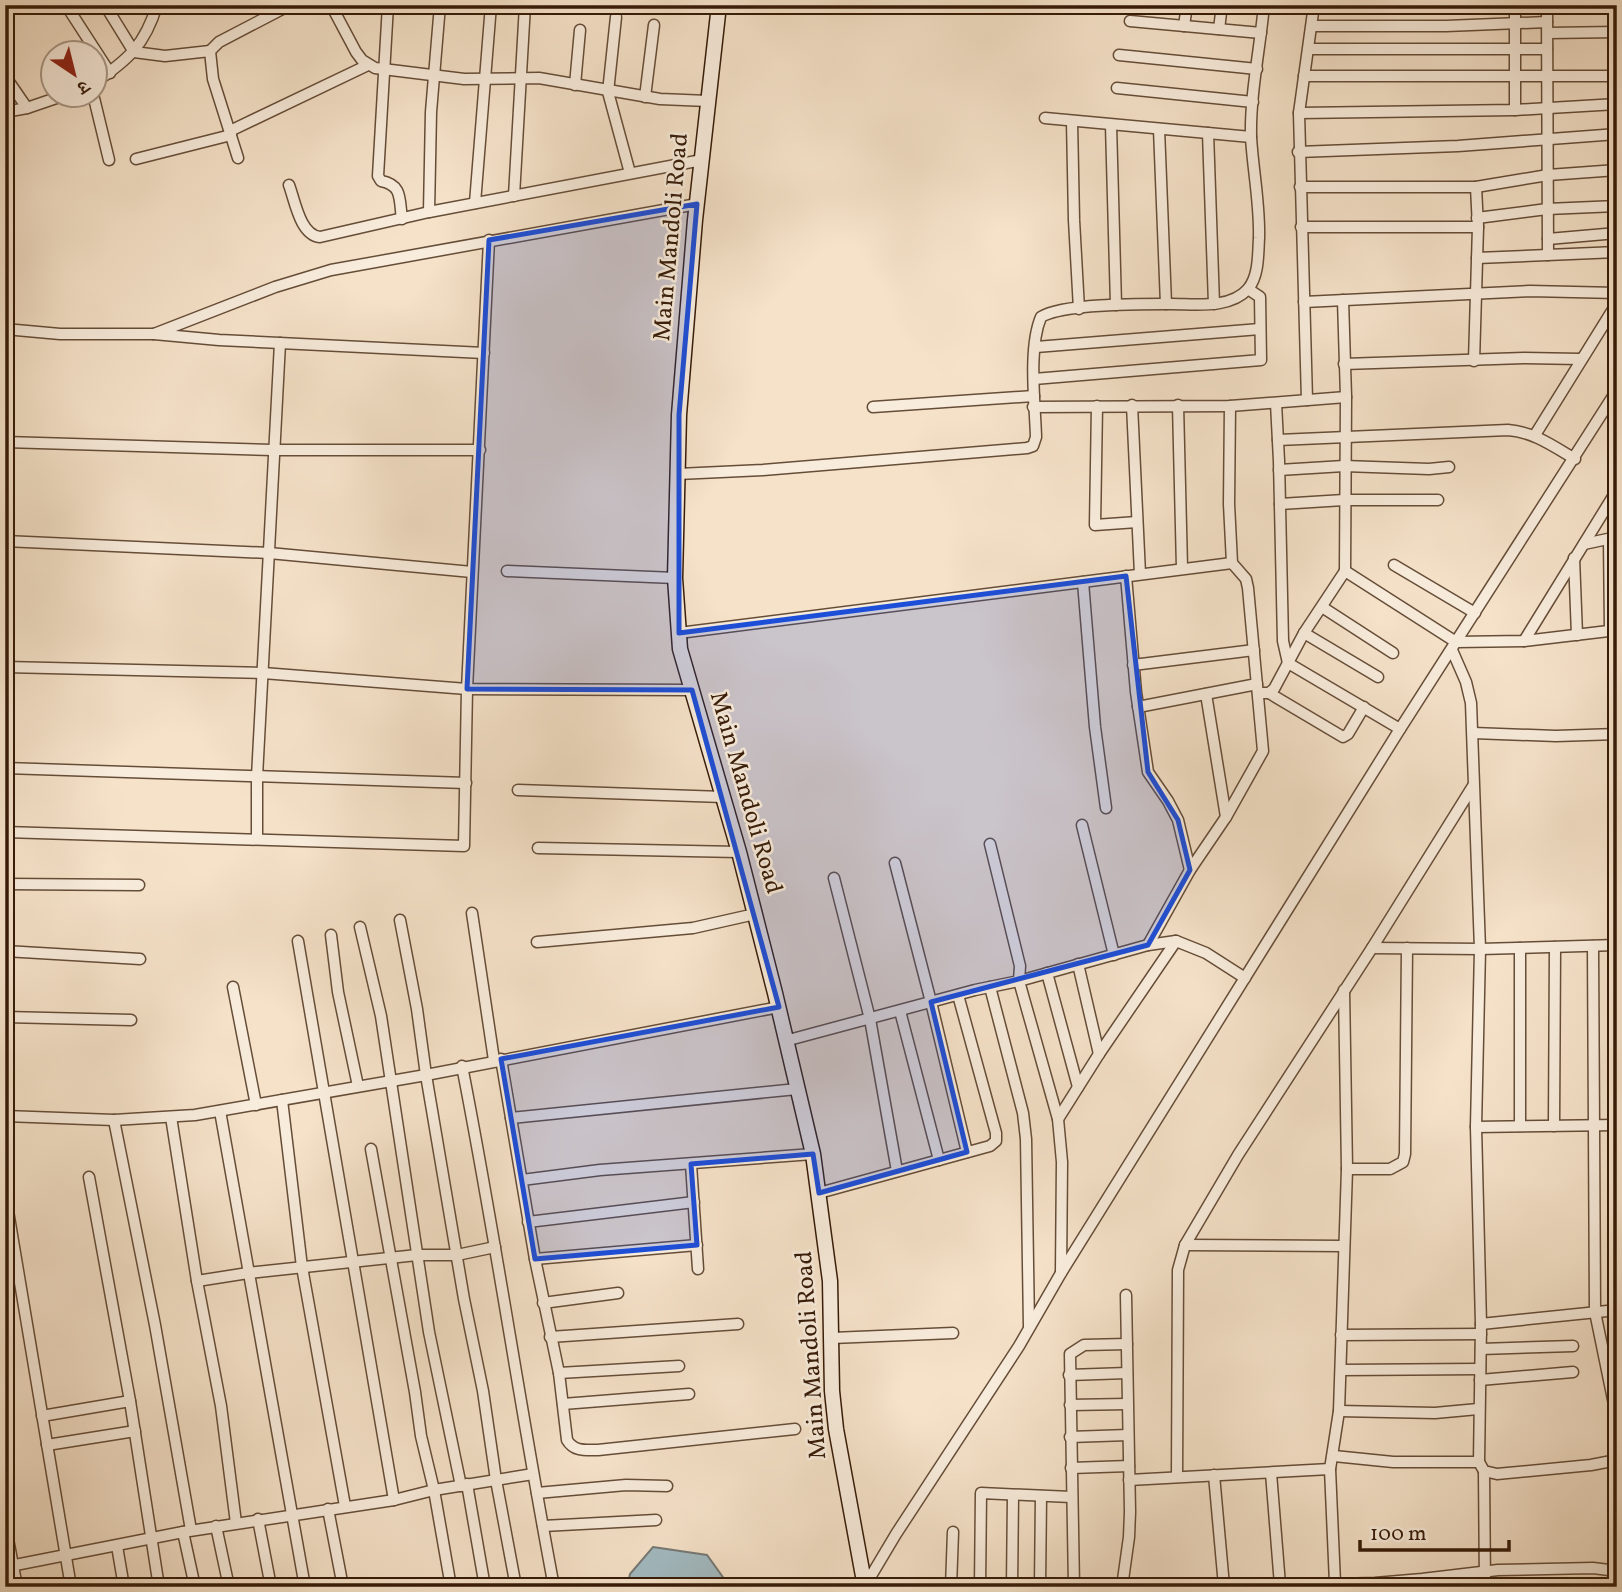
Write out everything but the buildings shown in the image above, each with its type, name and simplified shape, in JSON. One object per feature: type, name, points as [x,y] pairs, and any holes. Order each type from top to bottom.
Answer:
[{"type":"street","points":[[65,5],[110,73],[134,52],[150,28],[157,5]]},
{"type":"street","points":[[105,5],[134,52]]},
{"type":"street","points":[[134,52],[164,55],[210,51],[219,42],[290,5]]},
{"type":"street","points":[[331,5],[356,52],[368,65],[383,69],[484,79],[539,78],[608,92],[708,101]]},
{"type":"street","points":[[388,5],[378,176],[381,181],[391,182],[397,189],[402,219]]},
{"type":"street","points":[[429,212],[433,76],[440,5]]},
{"type":"street","points":[[475,203],[491,5]]},
{"type":"street","points":[[514,195],[525,5]]},
{"type":"street","name":"Main Mandoli Road","points":[[719,5],[678,415],[675,578],[679,633],[683,666],[739,852],[813,1154],[830,1281],[836,1429],[865,1587]]},
{"type":"street","points":[[1184,26],[1187,5]]},
{"type":"street","points":[[1219,29],[1222,5]]},
{"type":"street","points":[[678,474],[763,470],[1027,448],[1033,446],[1036,438],[1034,379],[1037,328],[1041,317],[1057,311],[1116,305],[1214,304],[1237,297],[1248,289],[1254,279],[1259,247],[1258,202],[1251,136],[1264,5]]},
{"type":"street","points":[[1307,400],[1298,152],[1299,113],[1314,5]]},
{"type":"street","points":[[1515,5],[1515,110]]},
{"type":"street","points":[[1547,5],[1548,255]]},
{"type":"street","points":[[616,17],[608,92],[630,173]]},
{"type":"street","points":[[1130,21],[1261,33]]},
{"type":"street","points":[[1312,26],[1515,24],[1617,33]]},
{"type":"street","points":[[645,97],[654,25]]},
{"type":"street","points":[[575,85],[580,30]]},
{"type":"street","points":[[1309,49],[1547,49]]},
{"type":"street","points":[[210,51],[213,79],[238,158]]},
{"type":"street","points":[[1119,55],[1257,69]]},
{"type":"street","points":[[136,159],[230,133],[368,65]]},
{"type":"street","points":[[5,76],[27,108]]},
{"type":"street","points":[[1304,76],[1617,76]]},
{"type":"street","points":[[1117,88],[1253,102]]},
{"type":"street","points":[[5,112],[38,104]]},
{"type":"street","points":[[1299,113],[1515,110],[1617,104]]},
{"type":"street","points":[[96,108],[109,160]]},
{"type":"street","points":[[1045,118],[1251,136]]},
{"type":"street","points":[[1072,121],[1079,309]]},
{"type":"street","points":[[1111,125],[1116,305]]},
{"type":"street","points":[[1159,129],[1166,304]]},
{"type":"street","points":[[1208,133],[1214,304]]},
{"type":"street","points":[[1298,152],[1458,146],[1617,134]]},
{"type":"street","points":[[289,185],[304,227],[315,237],[514,195],[702,160]]},
{"type":"street","points":[[1300,187],[1476,187],[1548,175],[1617,170]]},
{"type":"street","points":[[1474,361],[1478,222],[1476,187]]},
{"type":"street","points":[[154,334],[275,287],[331,270],[697,204]]},
{"type":"street","points":[[1301,227],[1478,222],[1547,209],[1617,206]]},
{"type":"street","points":[[1548,239],[1617,233]]},
{"type":"street","points":[[5,832],[464,846],[467,689],[489,240]]},
{"type":"street","points":[[1477,258],[1617,251]]},
{"type":"street","points":[[1034,379],[1261,360],[1260,297],[1248,289]]},
{"type":"street","points":[[1304,302],[1530,291],[1617,293]]},
{"type":"street","points":[[1138,707],[1206,694],[1274,689],[1304,633],[1345,571],[1346,397],[1343,300]]},
{"type":"street","points":[[1535,435],[1617,303]]},
{"type":"street","points":[[5,329],[60,334],[154,334],[484,353]]},
{"type":"street","points":[[1036,347],[1260,329]]},
{"type":"street","points":[[257,839],[257,777],[272,450],[280,343]]},
{"type":"street","points":[[1344,364],[1524,358],[1580,359]]},
{"type":"street","points":[[865,1587],[1029,1328],[1400,729],[1617,390]]},
{"type":"street","points":[[873,407],[1034,401],[1097,406],[1230,406],[1346,397]]},
{"type":"street","points":[[1276,403],[1283,642],[1288,663],[1400,729]]},
{"type":"street","points":[[1132,405],[1140,574]]},
{"type":"street","points":[[1178,405],[1182,568]]},
{"type":"street","points":[[1097,406],[1095,524],[1137,522]]},
{"type":"street","points":[[1148,945],[1190,870],[1226,817],[1263,751],[1261,690],[1248,588],[1245,579],[1232,563],[1229,504],[1230,406]]},
{"type":"street","points":[[1278,440],[1524,431],[1575,459]]},
{"type":"street","points":[[5,442],[272,450],[480,450]]},
{"type":"street","points":[[1279,470],[1344,466],[1449,467]]},
{"type":"street","points":[[1524,641],[1617,490]]},
{"type":"street","points":[[1280,504],[1344,500],[1438,500]]},
{"type":"street","points":[[1454,646],[1614,630],[1613,538],[1584,544]]},
{"type":"street","points":[[5,541],[269,553],[472,572]]},
{"type":"street","points":[[1574,558],[1577,635]]},
{"type":"street","points":[[679,633],[1232,563]]},
{"type":"street","points":[[1394,565],[1475,613]]},
{"type":"street","points":[[507,571],[675,578]]},
{"type":"street","points":[[1345,571],[1454,646],[1471,703],[1480,949],[1476,1127],[1481,1329],[1478,1409],[1485,1587]]},
{"type":"street","points":[[1126,576],[1133,665],[1148,772],[1178,820],[1190,870]]},
{"type":"street","points":[[1083,582],[1095,727],[1106,808]]},
{"type":"street","points":[[1322,607],[1393,653]]},
{"type":"street","points":[[1304,633],[1378,677]]},
{"type":"street","points":[[1133,665],[1254,650]]},
{"type":"street","points":[[5,667],[263,673],[467,689],[692,690]]},
{"type":"street","points":[[1261,690],[1343,737],[1348,734],[1364,707]]},
{"type":"street","points":[[1206,694],[1226,817]]},
{"type":"street","points":[[1473,733],[1556,736],[1617,734]]},
{"type":"street","points":[[5,768],[466,783]]},
{"type":"street","points":[[1177,1476],[1178,1270],[1185,1245],[1238,1155],[1373,948],[1473,786]]},
{"type":"street","points":[[518,790],[723,797]]},
{"type":"street","points":[[1082,825],[1114,955]]},
{"type":"street","points":[[990,844],[1020,966],[1020,981],[1058,1119],[1062,1162],[1061,1273]]},
{"type":"street","points":[[538,848],[739,852]]},
{"type":"street","points":[[895,863],[932,1002],[967,1152]]},
{"type":"street","points":[[834,878],[870,1019],[897,1171]]},
{"type":"street","points":[[5,884],[139,885]]},
{"type":"street","points":[[472,913],[543,1303],[559,1373],[567,1440],[570,1445],[582,1450],[795,1429]]},
{"type":"street","points":[[537,942],[693,928],[755,914]]},
{"type":"street","points":[[400,920],[516,1587]]},
{"type":"street","points":[[360,927],[381,1016],[429,1332],[485,1587]]},
{"type":"street","points":[[331,934],[338,992],[358,1086]]},
{"type":"street","points":[[785,1041],[1148,945],[1176,941],[1206,953],[1245,978]]},
{"type":"street","points":[[1058,1119],[1176,941]]},
{"type":"street","points":[[298,942],[394,1500]]},
{"type":"street","points":[[1593,946],[1595,1312],[1617,1419]]},
{"type":"street","points":[[1373,948],[1617,946]]},
{"type":"street","points":[[1554,1126],[1555,947]]},
{"type":"street","points":[[1347,1169],[1390,1169],[1403,1162],[1408,948]]},
{"type":"street","points":[[1520,948],[1520,1126]]},
{"type":"street","points":[[5,951],[140,959]]},
{"type":"street","points":[[1078,964],[1099,1054]]},
{"type":"street","points":[[1047,973],[1078,1087]]},
{"type":"street","points":[[233,987],[256,1105]]},
{"type":"street","points":[[990,987],[1023,1113],[1027,1139],[1029,1328]]},
{"type":"street","points":[[1335,1583],[1330,1469],[1339,1411],[1341,1370],[1347,1169],[1345,990]]},
{"type":"street","points":[[819,1193],[990,1146],[997,1138],[958,995]]},
{"type":"street","points":[[5,1116],[114,1120],[220,1111],[426,1075],[779,1007]]},
{"type":"street","points":[[900,1011],[939,1160]]},
{"type":"street","points":[[5,1017],[131,1020]]},
{"type":"street","points":[[462,1066],[486,1189],[554,1587]]},
{"type":"street","points":[[511,1118],[797,1089]]},
{"type":"street","points":[[282,1100],[302,1267],[345,1506]]},
{"type":"street","points":[[220,1111],[305,1587]]},
{"type":"street","points":[[171,1117],[197,1281],[221,1406],[236,1523]]},
{"type":"street","points":[[114,1120],[155,1325],[195,1587]]},
{"type":"street","points":[[1476,1127],[1617,1125]]},
{"type":"street","points":[[371,1149],[421,1436],[451,1587]]},
{"type":"street","points":[[522,1180],[600,1170],[813,1154]]},
{"type":"street","points":[[691,1164],[698,1269]]},
{"type":"street","points":[[89,1177],[130,1401],[159,1587]]},
{"type":"street","points":[[5,1193],[71,1587]]},
{"type":"street","points":[[528,1222],[694,1202]]},
{"type":"street","points":[[535,1259],[697,1245]]},
{"type":"street","points":[[1185,1245],[1343,1246]]},
{"type":"street","points":[[197,1281],[417,1255],[457,1255],[495,1247]]},
{"type":"street","points":[[543,1303],[618,1293]]},
{"type":"street","points":[[1122,1587],[1129,1537],[1126,1295]]},
{"type":"street","points":[[1341,1335],[1481,1329],[1617,1310]]},
{"type":"street","points":[[550,1337],[738,1324]]},
{"type":"street","points":[[832,1338],[953,1333]]},
{"type":"street","points":[[1074,1587],[1070,1354],[1078,1346],[1127,1343]]},
{"type":"street","points":[[1480,1349],[1573,1346]]},
{"type":"street","points":[[559,1373],[679,1366]]},
{"type":"street","points":[[1341,1370],[1480,1374],[1573,1372]]},
{"type":"street","points":[[1069,1375],[1127,1373]]},
{"type":"street","points":[[563,1404],[689,1394]]},
{"type":"street","points":[[42,1416],[130,1401]]},
{"type":"street","points":[[1070,1405],[1127,1404]]},
{"type":"street","points":[[1339,1411],[1423,1413],[1478,1409]]},
{"type":"street","points":[[47,1445],[135,1431]]},
{"type":"street","points":[[1070,1437],[1128,1435]]},
{"type":"street","points":[[1334,1456],[1481,1467],[1488,1474],[1591,1465],[1617,1460]]},
{"type":"street","points":[[1071,1468],[1129,1466]]},
{"type":"street","points":[[1129,1480],[1330,1469]]},
{"type":"street","points":[[1271,1473],[1280,1585]]},
{"type":"street","points":[[9,1567],[187,1531],[394,1500],[433,1490],[533,1474]]},
{"type":"street","points":[[1214,1475],[1224,1586]]},
{"type":"street","points":[[537,1493],[626,1485],[667,1486]]},
{"type":"street","points":[[980,1587],[981,1493],[1071,1497]]},
{"type":"street","points":[[1012,1587],[1013,1495]]},
{"type":"street","points":[[1040,1587],[1041,1496]]},
{"type":"street","points":[[328,1508],[343,1587]]},
{"type":"street","points":[[258,1519],[271,1587]]},
{"type":"street","points":[[543,1526],[656,1520]]},
{"type":"street","points":[[5,1523],[9,1567],[17,1587]]},
{"type":"street","points":[[216,1526],[229,1587]]},
{"type":"street","points":[[951,1587],[953,1532]]},
{"type":"street","points":[[117,1546],[124,1587]]},
{"type":"street","points":[[1218,1587],[1444,1582],[1484,1571],[1593,1568],[1617,1571]]},
{"type":"highlighted area","points":[[697,204],[679,415],[679,633],[1126,576],[1148,772],[1178,820],[1190,870],[1148,945],[931,1002],[967,1152],[819,1193],[813,1154],[691,1164],[697,1245],[535,1259],[501,1059],[779,1007],[692,690],[467,689],[489,240]]},
{"type":"water","points":[[653,1547],[707,1555],[730,1587],[627,1587],[630,1574]]}]
